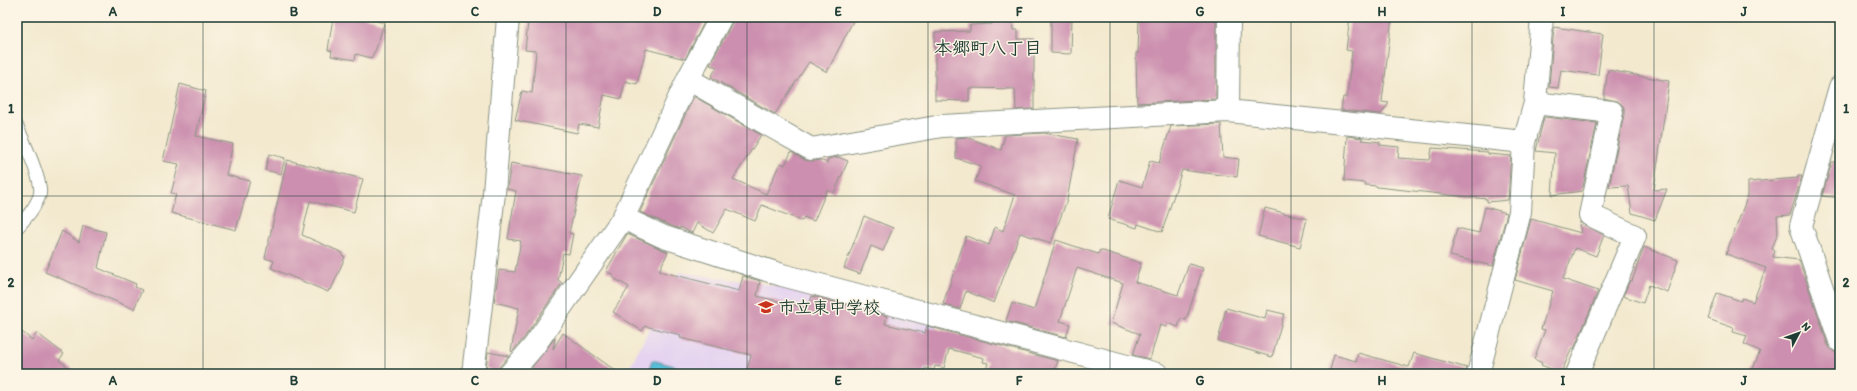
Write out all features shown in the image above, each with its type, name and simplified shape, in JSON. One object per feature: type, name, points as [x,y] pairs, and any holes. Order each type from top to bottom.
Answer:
[{"type":"street","points":[[473,374],[494,193],[508,17]]},
{"type":"street","points":[[510,374],[534,346],[623,218],[688,79],[721,17]]},
{"type":"street","points":[[1228,111],[1229,17]]},
{"type":"street","points":[[1478,374],[1520,212],[1524,142],[1535,103],[1542,17]]},
{"type":"street","points":[[688,79],[812,148],[942,126],[1228,111],[1524,142]]},
{"type":"street","points":[[1840,88],[1801,226],[1840,341]]},
{"type":"street","points":[[1535,103],[1612,112],[1590,215],[1635,236],[1577,374]]},
{"type":"street","points":[[623,218],[664,237],[782,275],[1122,370],[1157,374]]},
{"type":"lane","points":[[17,126],[30,154],[40,193],[32,210],[17,228]]},
{"type":"shaded area","name":"市立東中学校","points":[[679,272],[805,290],[937,325],[925,374],[626,374]]},
{"type":"water","points":[[652,360],[703,374],[648,374]]},
{"type":"building","points":[[333,17],[363,17],[384,23],[376,49],[371,58],[356,54],[355,60],[331,56],[332,51],[328,50]]},
{"type":"building","points":[[539,17],[586,17],[612,23],[614,17],[707,17],[685,59],[646,49],[637,84],[625,81],[621,99],[604,95],[598,127],[579,124],[577,133],[515,120],[522,91],[532,93],[536,51],[525,50],[528,22],[539,23]]},
{"type":"building","points":[[733,17],[855,17],[827,72],[809,62],[775,114],[711,77],[717,67],[710,65],[732,23]]},
{"type":"building","points":[[992,17],[1012,17],[1013,30],[1018,30],[1018,39],[1034,39],[1034,109],[1016,110],[1015,89],[969,88],[969,101],[935,100],[935,32],[970,31],[970,25],[992,24]]},
{"type":"building","points":[[1051,17],[1072,17],[1071,54],[1051,53]]},
{"type":"building","points":[[1139,17],[1216,17],[1216,99],[1137,103],[1136,53],[1138,53]]},
{"type":"building","points":[[1350,17],[1392,17],[1382,102],[1389,103],[1381,114],[1341,110],[1343,97],[1347,97],[1352,51],[1346,50]]},
{"type":"building","points":[[1554,27],[1603,34],[1598,75],[1561,70],[1558,88],[1549,87]]},
{"type":"building","points":[[1608,70],[1669,81],[1654,190],[1667,189],[1655,220],[1632,213],[1628,186],[1609,187],[1624,114],[1624,107],[1619,102],[1604,98]]},
{"type":"building","points":[[180,84],[206,91],[196,136],[233,144],[226,175],[250,181],[236,230],[171,213],[176,194],[171,193],[179,164],[163,161]]},
{"type":"building","points":[[695,97],[761,135],[733,179],[766,194],[780,163],[785,165],[791,152],[805,160],[820,160],[827,163],[828,159],[838,157],[848,161],[834,193],[827,190],[814,221],[804,217],[802,221],[762,205],[755,221],[727,209],[713,233],[697,223],[692,233],[640,212],[693,98]]},
{"type":"building","points":[[1544,117],[1597,123],[1582,191],[1552,195],[1555,153],[1536,151]]},
{"type":"building","points":[[1221,124],[1223,157],[1239,159],[1237,177],[1182,170],[1162,232],[1138,224],[1137,228],[1108,219],[1119,180],[1142,187],[1150,161],[1159,163],[1171,126]]},
{"type":"building","points":[[1044,133],[1078,139],[1067,200],[1051,243],[1020,233],[994,303],[966,291],[960,309],[943,304],[966,236],[989,245],[995,227],[1003,231],[1015,195],[975,181],[981,166],[956,158],[956,138],[966,137],[1001,150],[1005,135]]},
{"type":"building","points":[[1347,136],[1363,138],[1361,140],[1380,142],[1380,145],[1399,147],[1398,158],[1430,160],[1432,148],[1488,152],[1488,154],[1511,156],[1508,200],[1487,202],[1487,199],[1377,187],[1365,185],[1365,183],[1344,181]]},
{"type":"building","points":[[269,154],[285,158],[281,174],[265,170]]},
{"type":"building","points":[[287,160],[363,179],[354,212],[310,201],[302,235],[343,253],[342,255],[345,257],[331,290],[329,289],[328,292],[271,268],[274,261],[265,258]]},
{"type":"building","points":[[1832,162],[1840,162],[1840,198],[1822,196]]},
{"type":"building","points":[[511,163],[582,176],[569,233],[573,234],[569,254],[563,253],[558,280],[562,283],[524,338],[512,352],[519,308],[494,302],[499,270],[515,272],[521,241],[508,239],[516,191],[507,189]]},
{"type":"building","points":[[1798,176],[1802,176],[1790,215],[1777,216],[1778,233],[1772,249],[1775,251],[1773,257],[1799,260],[1828,345],[1836,353],[1840,365],[1840,374],[1751,374],[1760,351],[1744,344],[1747,336],[1733,332],[1734,328],[1708,319],[1717,293],[1741,301],[1742,298],[1753,302],[1766,268],[1726,254],[1748,195],[1748,182],[1798,178]]},
{"type":"building","points":[[1485,207],[1507,213],[1493,266],[1450,256],[1457,228],[1479,233]]},
{"type":"building","points":[[1265,208],[1307,219],[1300,247],[1258,236]]},
{"type":"building","points":[[864,216],[893,228],[883,251],[871,246],[860,274],[844,268]]},
{"type":"building","points":[[1531,219],[1581,233],[1579,222],[1604,235],[1596,256],[1575,248],[1563,279],[1598,291],[1574,349],[1572,348],[1561,373],[1541,365],[1542,363],[1534,359],[1545,330],[1541,329],[1553,291],[1515,280]]},
{"type":"building","points":[[83,226],[106,232],[98,268],[136,284],[135,287],[142,290],[134,309],[45,272],[62,231],[79,242]]},
{"type":"building","name":"市立東中学校","points":[[627,234],[668,252],[659,271],[739,291],[743,276],[760,281],[757,296],[806,308],[806,305],[809,306],[812,296],[887,316],[885,324],[925,333],[927,326],[1058,361],[1053,374],[985,374],[988,363],[983,362],[984,358],[949,349],[944,368],[935,366],[934,370],[925,368],[923,374],[746,374],[751,355],[680,338],[681,335],[645,326],[642,331],[613,312],[629,287],[612,277],[614,275],[606,271]]},
{"type":"building","points":[[1056,240],[1098,254],[1100,250],[1141,263],[1135,282],[1178,295],[1189,264],[1203,268],[1186,320],[1181,318],[1178,327],[1167,323],[1166,327],[1160,325],[1150,359],[1133,355],[1140,334],[1111,323],[1123,283],[1077,268],[1060,321],[1070,324],[1066,337],[1006,321],[1012,303],[1034,310]]},
{"type":"building","points":[[1644,247],[1678,260],[1667,292],[1649,285],[1643,303],[1623,296],[1630,280],[1632,281]]},
{"type":"building","points":[[1226,308],[1265,319],[1267,310],[1284,314],[1272,357],[1218,341]]},
{"type":"building","points":[[17,328],[32,340],[37,333],[64,354],[59,360],[77,374],[17,374]]},
{"type":"building","points":[[563,333],[620,374],[537,374],[538,372],[532,367],[555,338],[553,349]]},
{"type":"building","points":[[488,352],[509,356],[500,366],[498,373],[486,368]]},
{"type":"building","points":[[1358,353],[1409,367],[1414,353],[1467,368],[1466,374],[1329,374],[1334,355],[1356,361]]},
{"type":"place","name":"市立東中学校","points":[[766,307]]},
{"type":"district","name":"本郷町八丁目","points":[[988,48]]}]
